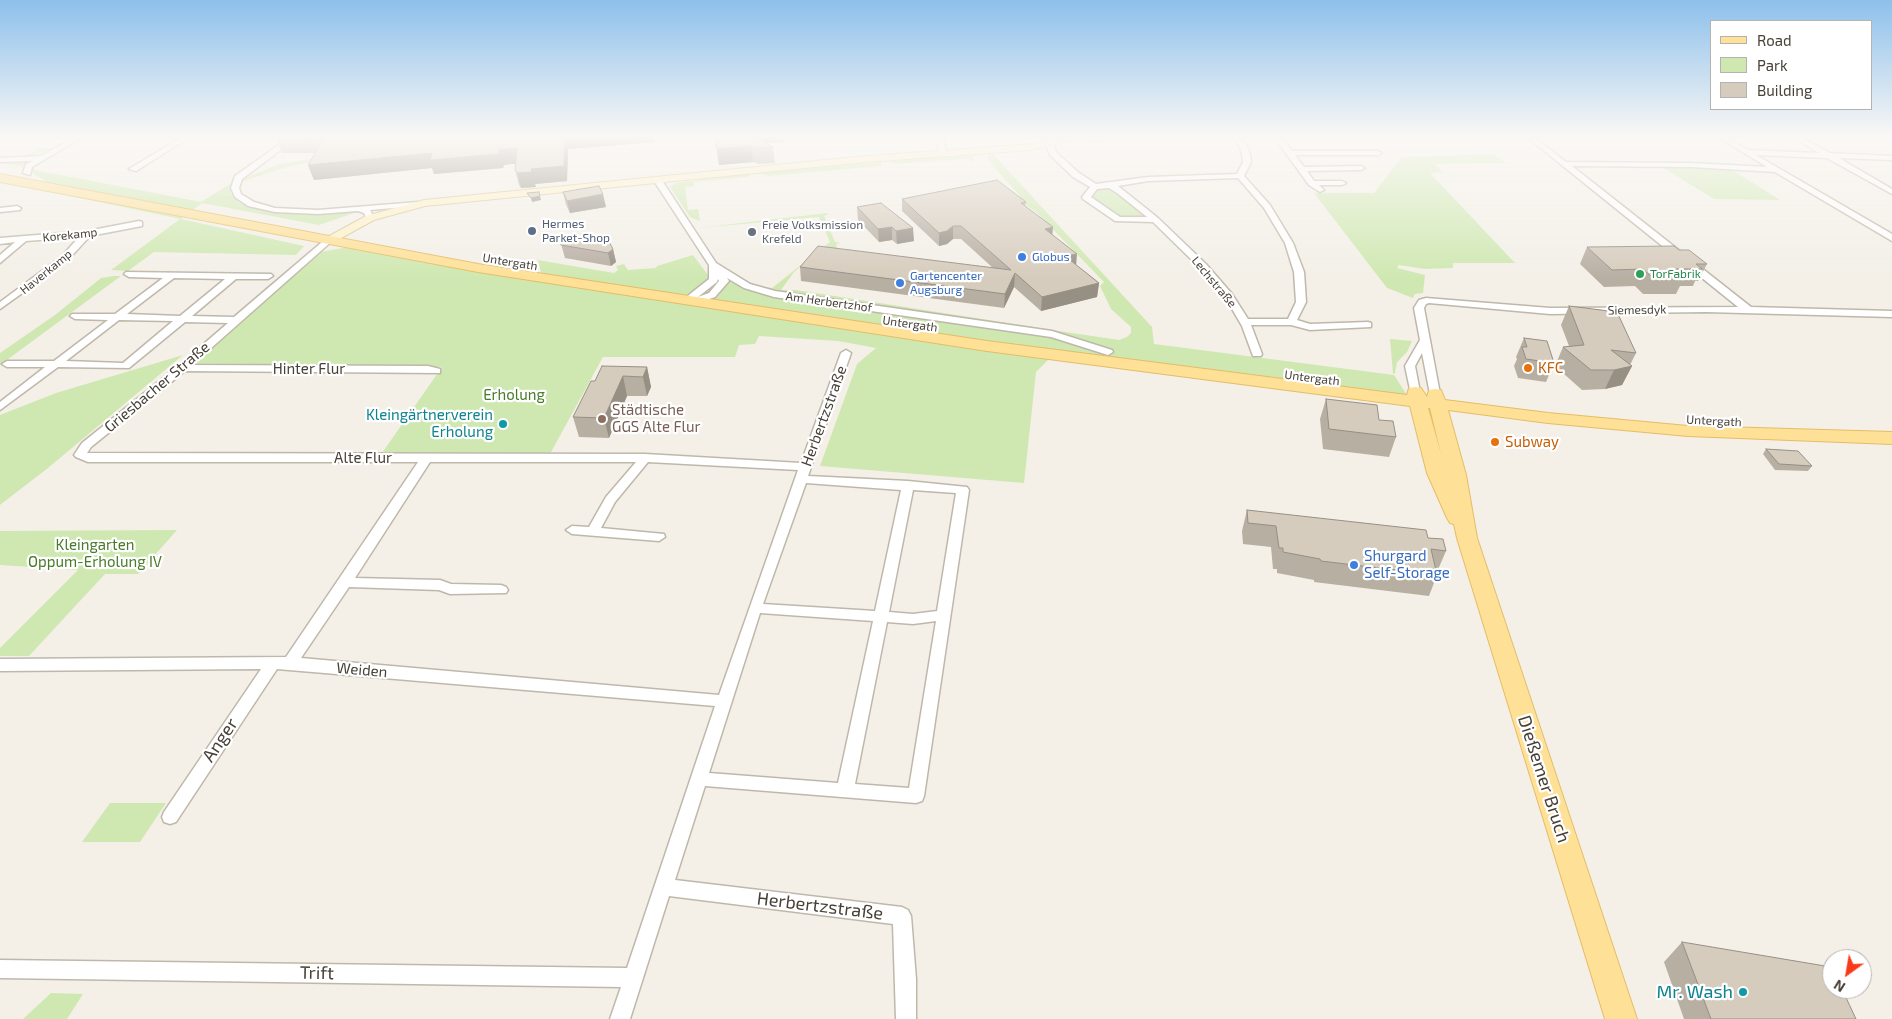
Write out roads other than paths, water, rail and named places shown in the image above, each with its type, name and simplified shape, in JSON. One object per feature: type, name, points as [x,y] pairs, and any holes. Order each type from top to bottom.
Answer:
[{"type":"main road","name":"Untergath","points":[[37,185],[333,237]]},
{"type":"main road","name":"Untergath","points":[[82,185],[478,268],[701,296],[1108,352],[1416,396],[1548,418],[1688,432],[1892,438]]},
{"type":"main road","points":[[333,237],[370,218],[424,203],[620,185]]},
{"type":"main road","name":"Untergath","points":[[701,296],[987,346],[1304,388],[1416,396]]},
{"type":"main road","name":"Untergath","points":[[1304,388],[1385,406],[1415,421],[1424,431]]},
{"type":"main road","name":"Dießemer Bruch","points":[[1416,396],[1424,431],[1444,490],[1467,538],[1621,1019]]},
{"type":"main road","name":"Untergath","points":[[1436,399],[1654,418],[1828,426],[1892,426]]},
{"type":"main road","name":"Dießemer Bruch","points":[[1436,399],[1456,474],[1467,538]]},
{"type":"main road","points":[[1809,437],[1828,426]]},
{"type":"street","points":[[236,185],[235,188],[238,195],[251,204],[275,210],[318,212],[424,203]]},
{"type":"street","name":"Am Herbertzhof","points":[[660,185],[713,265],[736,281],[774,294],[1038,332],[1108,352]]},
{"type":"street","points":[[1091,185],[1095,187],[1110,185]]},
{"type":"street","name":"Lechstraße","points":[[1110,185],[1155,220],[1203,266],[1228,296],[1245,322],[1256,354]]},
{"type":"street","points":[[1248,185],[1268,207],[1289,243],[1299,272],[1301,302],[1290,322]]},
{"type":"street","points":[[1314,185],[1320,190]]},
{"type":"street","points":[[1591,185],[1748,310]]},
{"type":"street","points":[[1801,185],[1892,238]]},
{"type":"street","points":[[1880,185],[1892,192]]},
{"type":"street","points":[[1095,187],[1086,197],[1118,219],[1155,220]]},
{"type":"street","points":[[0,210],[3,208],[18,208]]},
{"type":"street","points":[[346,210],[364,210],[367,211],[370,218]]},
{"type":"street","name":"Korekamp","points":[[0,241],[87,234],[139,224]]},
{"type":"street","name":"Haverkamp","points":[[0,306],[64,259],[87,234]]},
{"type":"street","name":"Griesbacher Straße","points":[[80,455],[86,445],[182,368],[333,237]]},
{"type":"street","points":[[0,260],[23,240]]},
{"type":"street","points":[[701,296],[724,281],[721,273],[713,265]]},
{"type":"street","points":[[701,296],[714,280],[713,265]]},
{"type":"street","points":[[129,274],[268,276]]},
{"type":"street","points":[[0,407],[172,275]]},
{"type":"street","points":[[7,364],[125,366],[234,276]]},
{"type":"street","name":"Siemesdyk","points":[[1436,399],[1419,308],[1422,302],[1429,300],[1550,311],[1748,310],[1892,314]]},
{"type":"street","name":"Griesbacher Straße","points":[[75,316],[236,320]]},
{"type":"street","points":[[1245,322],[1290,322],[1310,327],[1368,325]]},
{"type":"street","points":[[1416,396],[1410,366],[1424,341]]},
{"type":"street","name":"Herbertzstraße","points":[[620,1019],[665,887],[755,608],[846,353]]},
{"type":"street","name":"Hinter Flur","points":[[182,368],[428,369],[436,371]]},
{"type":"street","name":"Alte Flur","points":[[80,455],[88,458],[645,458],[803,473]]},
{"type":"street","points":[[290,663],[346,582],[426,458]]},
{"type":"street","points":[[593,532],[610,500],[645,458]]},
{"type":"street","name":"Herbertzstraße","points":[[700,779],[916,796],[963,490],[803,473]]},
{"type":"street","points":[[845,791],[908,485]]},
{"type":"street","points":[[572,530],[659,537]]},
{"type":"street","points":[[346,582],[440,584],[450,589],[501,590]]},
{"type":"street","points":[[755,608],[913,619],[943,616]]},
{"type":"street","name":"Weiden","points":[[0,664],[290,663],[724,701]]},
{"type":"street","name":"Anger","points":[[170,817],[272,664]]},
{"type":"street","name":"Herbertzstraße","points":[[665,887],[902,916],[906,979],[906,1019]]},
{"type":"street","name":"Trift","points":[[0,969],[633,978]]},
{"type":"place","name":"Hermes Parket-Shop","points":[[532,231]]},
{"type":"place","name":"Freie Volksmission Krefeld","points":[[752,232]]},
{"type":"place","name":"Globus","points":[[1022,257]]},
{"type":"place","name":"TorFabrik","points":[[1640,274]]},
{"type":"place","name":"Gartencenter Augsburg","points":[[900,283]]},
{"type":"place","name":"KFC","points":[[1528,368]]},
{"type":"place","name":"Städtische GGS Alte Flur","points":[[602,419]]},
{"type":"place","name":"Kleingärtnerverein Erholung","points":[[503,424]]},
{"type":"place","name":"Subway","points":[[1495,442]]},
{"type":"place","name":"Shurgard Self-Storage","points":[[1354,565]]},
{"type":"place","name":"Mr. Wash","points":[[1743,992]]},
{"type":"park label","name":"Erholung","points":[[514,395]]},
{"type":"park label","name":"Kleingarten Oppum-Erholung IV","points":[[95,554]]}]
